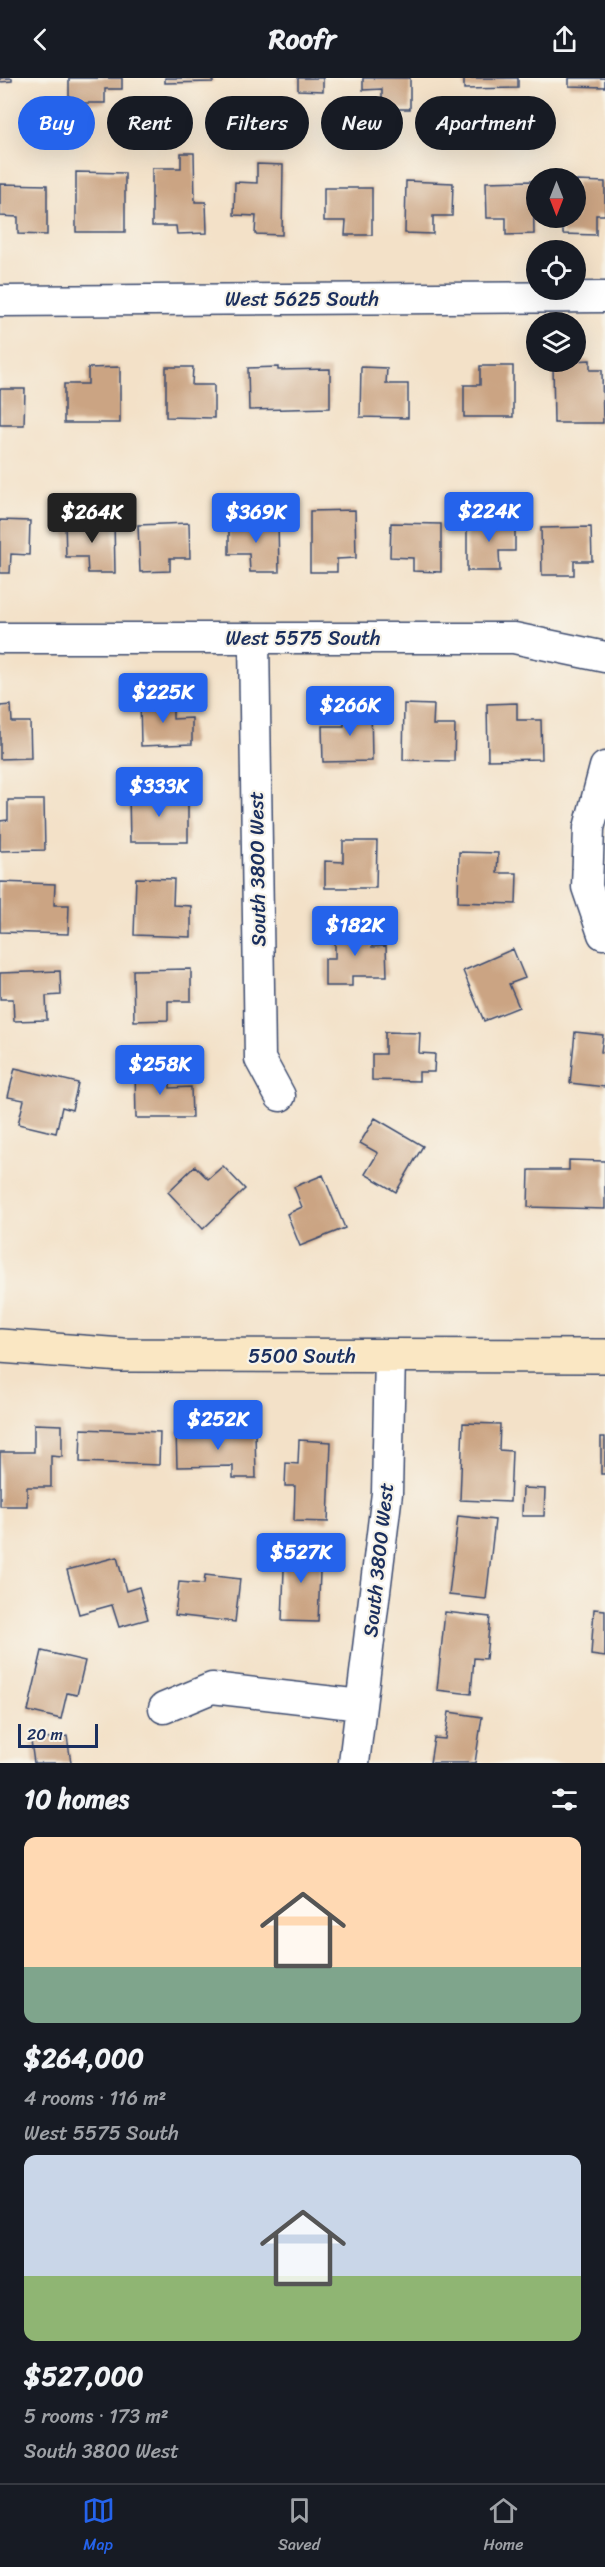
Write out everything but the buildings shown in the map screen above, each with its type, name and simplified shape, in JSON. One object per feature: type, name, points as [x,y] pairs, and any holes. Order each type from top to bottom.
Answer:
[{"type":"main road","name":"5500 South","points":[[0,1346],[122,1355],[605,1356]]},
{"type":"street","name":"West 5625 South","points":[[0,301],[605,297]]},
{"type":"street","name":"West 5575 South","points":[[0,638],[514,638],[605,657]]},
{"type":"street","name":"South 3800 West","points":[[254,638],[260,1059],[280,1096]]},
{"type":"street","points":[[603,934],[586,887],[588,828],[605,767]]},
{"type":"street","name":"South 3800 West","points":[[354,1763],[387,1493],[390,1356]]},
{"type":"street","points":[[164,1708],[212,1688],[361,1705]]}]
